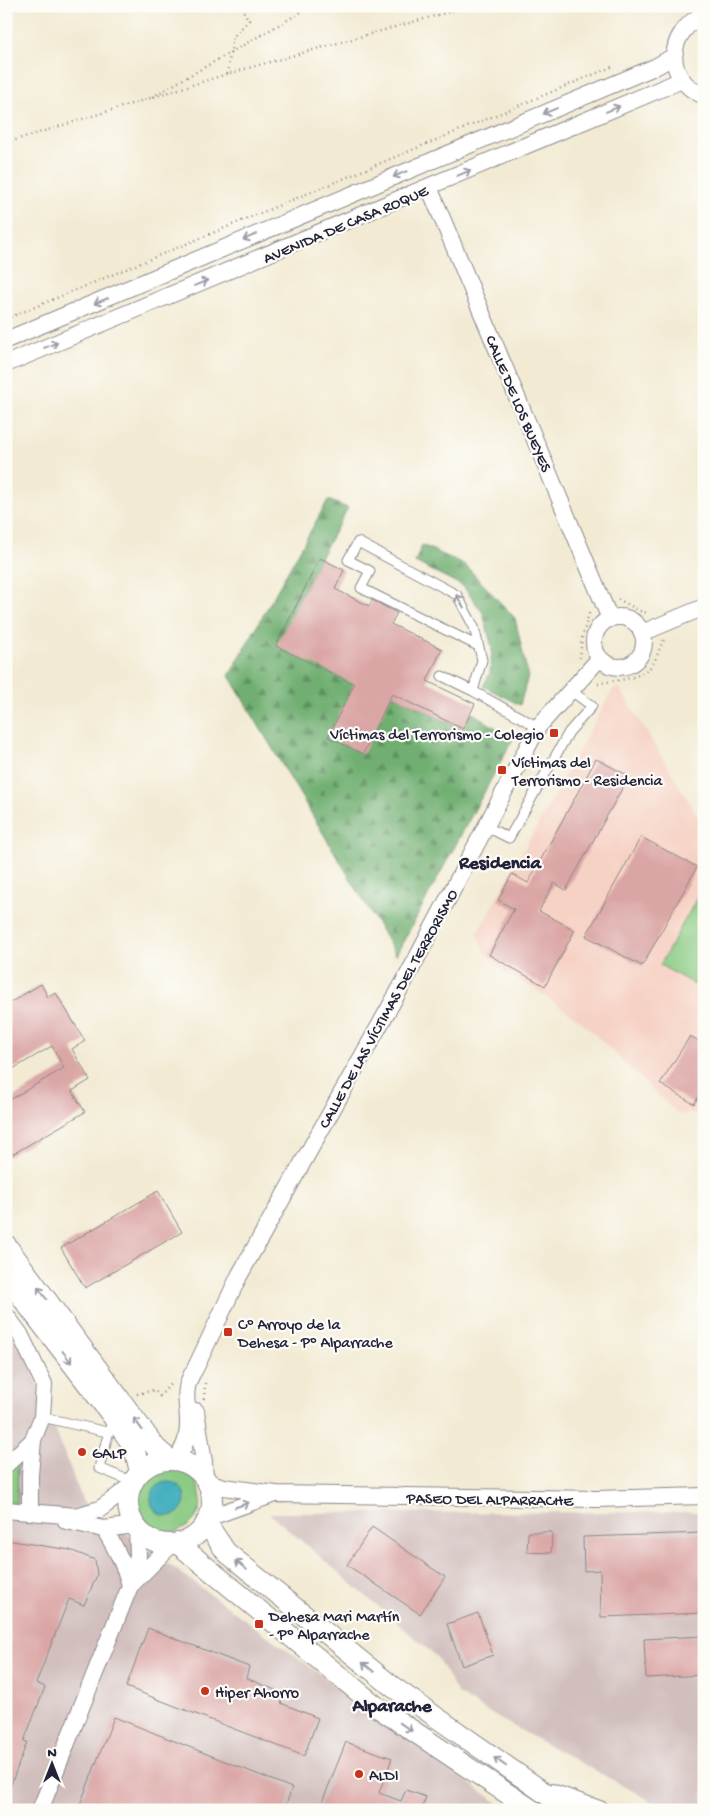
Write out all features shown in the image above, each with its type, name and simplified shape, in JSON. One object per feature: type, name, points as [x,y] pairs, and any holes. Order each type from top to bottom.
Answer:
[{"type":"street","points":[[704,14],[692,20],[682,30],[676,42],[674,56],[676,69],[682,80],[691,89],[704,96]]},
{"type":"street","name":"AVENIDA DE CASA ROQUE","points":[[6,340],[657,66],[674,56]]},
{"type":"street","name":"AVENIDA DE CASA ROQUE","points":[[6,364],[429,188],[682,80]]},
{"type":"street","name":"CALLE DE LOS BUEYES","points":[[429,188],[610,619]]},
{"type":"street","points":[[642,634],[704,608]]},
{"type":"street","points":[[619,617],[629,619],[637,625],[642,634],[644,643],[642,653],[636,661],[627,666],[617,668],[608,665],[600,659],[595,651],[593,641],[596,632],[601,624],[610,619],[619,617]]},
{"type":"street","name":"CALLE DE LAS VÍCTIMAS DEL TERRORISMO","points":[[206,1481],[194,1400],[200,1374],[239,1276],[410,971],[538,727],[600,659]]},
{"type":"street","points":[[6,1245],[156,1448],[173,1460],[187,1464],[197,1470],[206,1481],[211,1500],[207,1520],[199,1532],[189,1539],[175,1543],[160,1542],[148,1537],[136,1527],[104,1529],[30,1512]]},
{"type":"street","points":[[6,1276],[110,1424],[134,1447],[134,1480],[128,1500],[129,1513],[136,1527],[138,1556],[130,1586],[40,1810]]},
{"type":"street","points":[[6,1315],[20,1334],[44,1384],[42,1417],[33,1440],[30,1475],[30,1512]]},
{"type":"street","name":"CALLE DE LAS VÍCTIMAS DEL TERRORISMO","points":[[173,1460],[185,1446],[187,1435],[186,1390],[188,1379],[200,1374]]},
{"type":"street","points":[[6,1465],[33,1440]]},
{"type":"street","points":[[6,1510],[76,1516],[105,1506],[149,1466],[159,1461],[173,1460]]},
{"type":"street","name":"PASEO DEL ALPARRACHE","points":[[206,1481],[224,1487],[276,1494],[596,1499],[704,1496]]},
{"type":"street","name":"PASEO DEL ALPARRACHE","points":[[207,1520],[276,1494]]},
{"type":"street","points":[[207,1520],[221,1547],[393,1687],[569,1810]]},
{"type":"street","points":[[104,1529],[121,1558],[130,1586]]},
{"type":"street","points":[[130,1586],[175,1543]]},
{"type":"street","points":[[175,1543],[378,1707],[532,1810]]},
{"type":"street","points":[[527,1782],[602,1810]]},
{"type":"lane","points":[[473,691],[482,660],[474,627],[457,595],[358,542],[348,560],[370,571],[361,588],[478,646]]},
{"type":"lane","points":[[442,676],[538,727]]},
{"type":"lane","points":[[485,826],[509,838],[569,732],[592,706],[570,690]]},
{"type":"lane","points":[[42,1417],[110,1424],[99,1468],[134,1480]]},
{"type":"path","points":[[61,6],[212,8],[224,6]]},
{"type":"path","points":[[207,6],[212,8]]},
{"type":"path","points":[[227,74],[232,38],[250,20],[240,6]]},
{"type":"path","points":[[146,100],[312,6]]},
{"type":"path","points":[[6,143],[227,74],[447,13],[466,6]]},
{"type":"path","points":[[6,319],[621,63]]},
{"type":"path","points":[[200,1374],[204,1405]]},
{"type":"shaded area","points":[[619,687],[704,826],[704,1103],[696,1114],[678,1114],[581,1021],[532,987],[506,974],[485,953],[477,934],[613,689]]},
{"type":"shaded area","points":[[6,1325],[24,1348],[83,1502],[507,1810],[6,1810]]},
{"type":"shaded area","points":[[704,1512],[704,1808],[695,1810],[668,1810],[498,1718],[458,1694],[437,1657],[269,1513]]},
{"type":"green space","points":[[328,500],[348,508],[320,558],[277,646],[392,694],[462,729],[471,712],[513,739],[396,955],[229,676]]},
{"type":"green space","points":[[422,545],[465,565],[515,618],[528,676],[520,705],[483,686],[490,673],[492,648],[483,613],[463,586],[415,562]]},
{"type":"green space","points":[[702,889],[704,890],[704,975],[697,986],[660,965]]},
{"type":"green space","points":[[18,1461],[17,1503],[6,1502],[6,1471]]},
{"type":"green space","points":[[169,1468],[187,1474],[195,1482],[201,1500],[195,1518],[187,1526],[169,1532],[151,1526],[143,1518],[137,1500],[143,1482],[151,1474]]},
{"type":"water","points":[[168,1482],[175,1483],[180,1487],[184,1492],[184,1506],[180,1511],[175,1515],[168,1516],[161,1515],[156,1511],[152,1506],[151,1499],[152,1492],[156,1487],[161,1483]]},
{"type":"building","points":[[320,558],[344,570],[335,589],[369,606],[372,600],[397,613],[391,624],[442,649],[427,681],[475,704],[463,729],[392,694],[363,754],[328,737],[354,684],[276,646]]},
{"type":"building","points":[[596,759],[629,776],[566,890],[554,883],[539,911],[575,930],[545,986],[489,955],[514,909],[498,900],[512,874],[528,883]]},
{"type":"building","points":[[641,837],[697,867],[642,966],[586,936]]},
{"type":"building","points":[[41,984],[48,997],[56,993],[85,1041],[72,1049],[90,1080],[72,1091],[85,1112],[6,1158],[6,1102],[64,1068],[52,1046],[6,1073],[6,1005]]},
{"type":"building","points":[[690,1036],[704,1044],[704,1089],[694,1104],[660,1084]]},
{"type":"building","points":[[158,1191],[182,1232],[85,1288],[61,1248]]},
{"type":"building","points":[[372,1527],[445,1577],[420,1614],[347,1565]]},
{"type":"building","points":[[528,1532],[552,1532],[551,1553],[527,1552]]},
{"type":"building","points":[[704,1533],[704,1613],[601,1617],[600,1570],[584,1571],[583,1537]]},
{"type":"building","points":[[6,1540],[70,1550],[95,1560],[97,1575],[84,1605],[69,1599],[36,1683],[45,1687],[24,1741],[27,1742],[7,1795]]},
{"type":"building","points":[[478,1613],[493,1655],[462,1666],[447,1624]]},
{"type":"building","name":"Hiper Ahorro","points":[[148,1628],[249,1667],[246,1678],[285,1694],[281,1703],[318,1718],[304,1756],[126,1687]]},
{"type":"building","points":[[704,1636],[704,1675],[646,1678],[644,1639]]},
{"type":"building","points":[[114,1717],[292,1788],[284,1810],[78,1810]]},
{"type":"building","name":"ALDI","points":[[346,1742],[392,1758],[379,1793],[401,1801],[406,1790],[426,1797],[421,1810],[319,1810]]},
{"type":"place","name":"Víctimas del Terrorismo - Colegio","points":[[554,733]]},
{"type":"place","name":"Víctimas del Terrorismo - Residencia","points":[[502,770]]},
{"type":"place","name":"Cº Arroyo de la Dehesa - Pº Alparrache","points":[[228,1332]]},
{"type":"place","name":"GALP","points":[[82,1452]]},
{"type":"place","name":"Dehesa Mari Martín - Pº Alparrache","points":[[259,1624]]},
{"type":"place","name":"Hiper Ahorro","points":[[205,1691]]},
{"type":"place","name":"ALDI","points":[[359,1774]]},
{"type":"district","name":"Residencia","points":[[500,861]]},
{"type":"district","name":"Alparache","points":[[392,1704]]}]
